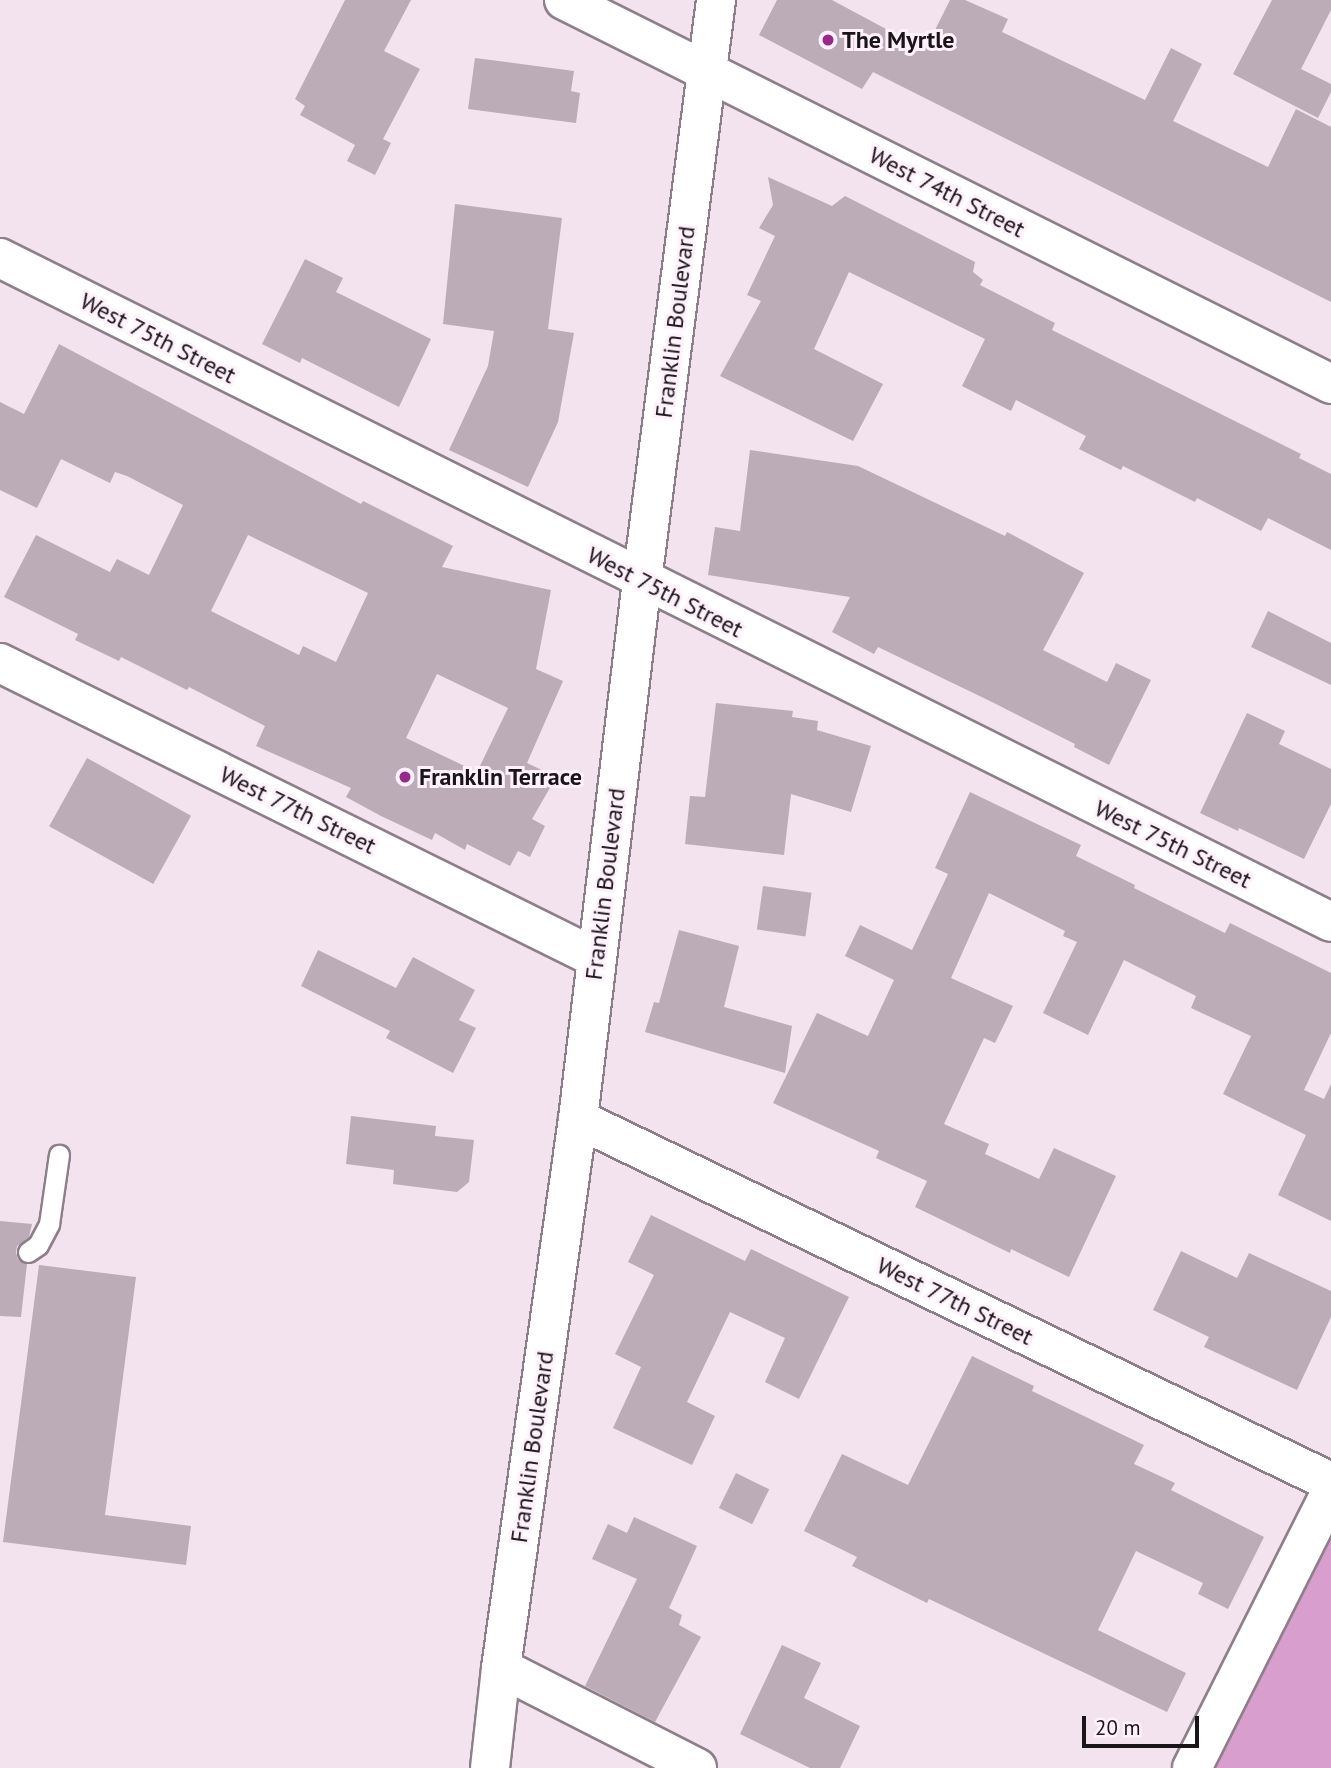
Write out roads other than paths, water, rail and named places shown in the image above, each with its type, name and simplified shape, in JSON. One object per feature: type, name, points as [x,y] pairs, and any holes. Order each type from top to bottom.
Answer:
[{"type":"street","name":"West 74th Street","points":[[564,0],[1331,384]]},
{"type":"street","name":"Franklin Boulevard","points":[[490,1768],[501,1668],[578,1119],[642,581],[716,0]]},
{"type":"street","name":"West 75th Street","points":[[0,258],[642,581],[1331,922]]},
{"type":"street","name":"West 77th Street","points":[[0,663],[596,958]]},
{"type":"street","name":"West 77th Street","points":[[578,1119],[1331,1482]]},
{"type":"street","points":[[1192,1768],[1331,1492]]},
{"type":"street","points":[[501,1668],[697,1768]]},
{"type":"lane","points":[[28,1252],[38,1245],[49,1224],[59,1155]]},
{"type":"place","name":"The Myrtle","points":[[828,40]]},
{"type":"place","name":"Franklin Terrace","points":[[405,777]]}]
